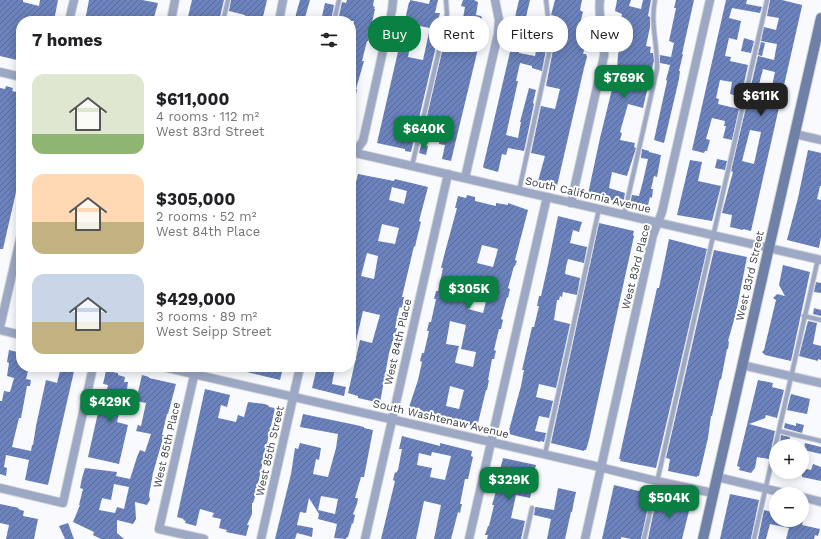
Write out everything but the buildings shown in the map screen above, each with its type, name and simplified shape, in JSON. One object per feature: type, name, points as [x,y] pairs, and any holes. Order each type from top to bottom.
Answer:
[{"type":"street","points":[[70,16],[74,0]]},
{"type":"street","points":[[171,16],[175,0]]},
{"type":"street","points":[[279,16],[283,0]]},
{"type":"street","points":[[356,149],[362,141],[393,0]]},
{"type":"street","points":[[465,178],[498,34],[499,20],[495,0]]},
{"type":"street","points":[[571,202],[604,56],[604,40],[599,8],[600,0]]},
{"type":"street","name":"West 83rd Place","points":[[585,539],[653,235],[662,212],[710,0]]},
{"type":"street","name":"West 83rd Street","points":[[703,539],[821,18]]},
{"type":"street","points":[[0,72],[16,76]]},
{"type":"street","points":[[795,134],[821,140]]},
{"type":"street","name":"South California Avenue","points":[[356,155],[448,174],[769,248],[820,258]]},
{"type":"street","name":"West 84th Place","points":[[365,539],[448,174]]},
{"type":"street","points":[[469,539],[547,197]]},
{"type":"street","points":[[16,257],[0,329],[16,334]]},
{"type":"street","points":[[742,365],[821,383]]},
{"type":"street","points":[[0,488],[63,503],[92,372]]},
{"type":"street","name":"West 85th Place","points":[[195,372],[159,529],[204,539]]},
{"type":"street","name":"South Washtenaw Avenue","points":[[199,372],[294,397],[713,493]]},
{"type":"street","name":"West 85th Street","points":[[261,539],[299,372]]},
{"type":"street","points":[[717,477],[769,490]]},
{"type":"street","points":[[809,499],[821,502]]},
{"type":"lane","points":[[224,16],[228,0]]},
{"type":"lane","points":[[335,16],[339,0]]},
{"type":"lane","points":[[412,166],[445,25],[447,14],[446,0]]},
{"type":"lane","points":[[519,191],[551,44],[546,0]]},
{"type":"lane","points":[[624,215],[657,69],[657,49],[652,21],[655,0]]},
{"type":"lane","points":[[644,539],[656,481],[767,0]]},
{"type":"lane","points":[[545,454],[599,209]]},
{"type":"lane","points":[[754,539],[804,316],[820,258]]},
{"type":"lane","points":[[804,316],[821,320]]},
{"type":"lane","points":[[778,431],[821,441]]},
{"type":"lane","points":[[526,539],[532,508]]}]
